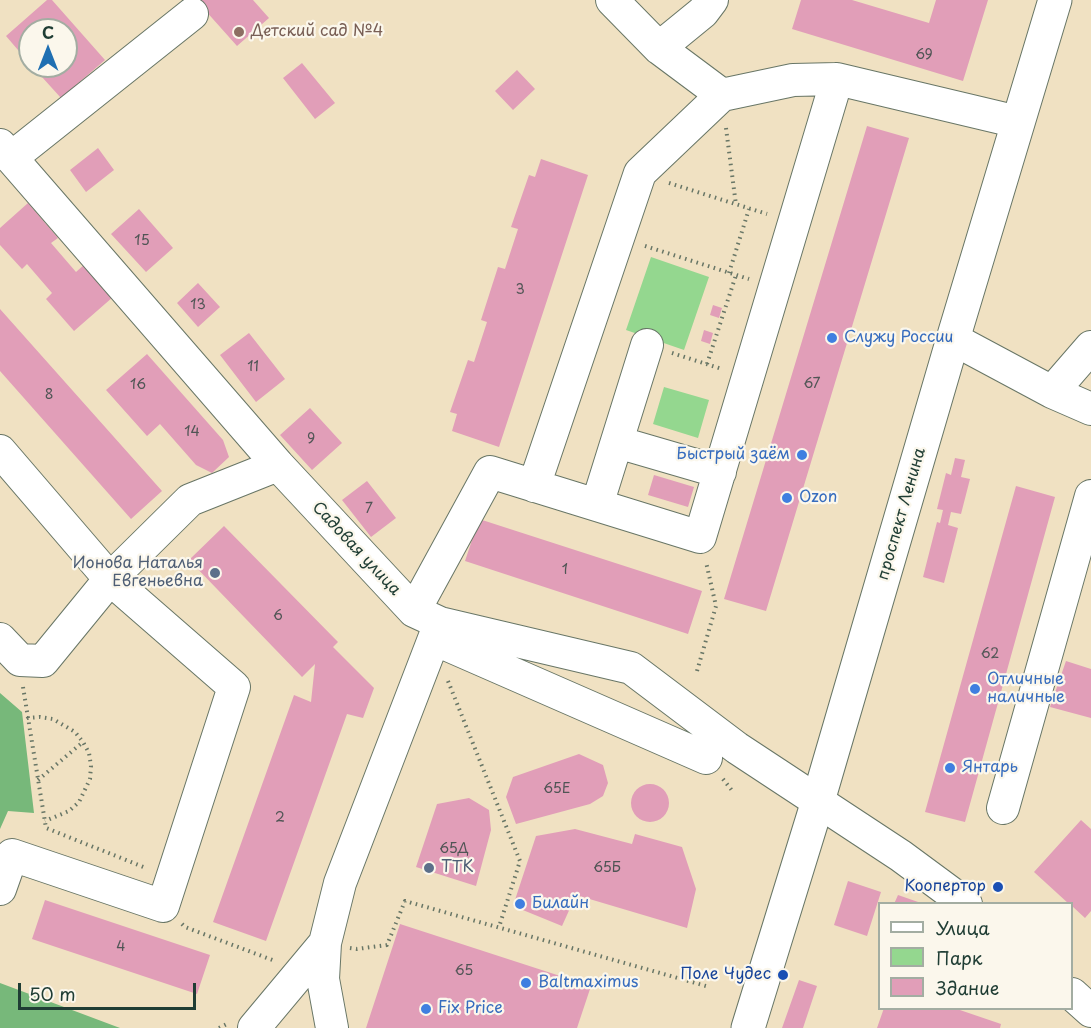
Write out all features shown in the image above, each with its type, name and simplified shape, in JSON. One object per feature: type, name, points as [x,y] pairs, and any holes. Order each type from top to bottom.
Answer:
[{"type":"main road","name":"проспект Ленина","points":[[748,1028],[818,801],[1055,0]]},
{"type":"street","points":[[612,0],[660,48],[722,95]]},
{"type":"street","points":[[660,48],[703,12],[712,0]]},
{"type":"street","points":[[6,151],[192,14]]},
{"type":"street","points":[[534,486],[640,173],[722,95],[794,80],[837,79],[1018,122]]},
{"type":"street","points":[[332,1028],[323,979],[325,943],[340,883],[429,624],[490,472],[700,537],[837,79]]},
{"type":"street","name":"Садовая улица","points":[[6,151],[278,465],[429,624]]},
{"type":"street","points":[[953,339],[1052,392],[1091,409]]},
{"type":"street","points":[[597,505],[646,345]]},
{"type":"street","points":[[1052,392],[1091,347]]},
{"type":"street","points":[[616,442],[720,472]]},
{"type":"street","points":[[0,451],[110,579],[234,687],[168,892],[12,855],[0,889]]},
{"type":"street","points":[[10,650],[44,661],[110,579],[190,500],[278,465]]},
{"type":"street","points":[[1003,808],[1091,496]]},
{"type":"street","points":[[429,624],[631,668],[737,748],[901,856],[965,902]]},
{"type":"street","points":[[429,624],[706,758]]},
{"type":"street","points":[[254,1028],[325,943]]},
{"type":"street","points":[[1073,996],[1091,1011]]},
{"type":"path","points":[[722,95],[736,205]]},
{"type":"path","points":[[640,173],[794,223]]},
{"type":"path","points":[[729,273],[749,208]]},
{"type":"path","points":[[618,237],[774,288]]},
{"type":"path","points":[[707,364],[736,275]]},
{"type":"path","points":[[697,671],[716,606],[700,537]]},
{"type":"path","points":[[10,650],[27,718],[46,828],[168,892],[185,927],[281,963]]},
{"type":"path","points":[[447,679],[520,861],[499,927]]},
{"type":"path","points":[[27,718],[53,719],[75,732],[83,742],[91,766],[90,779],[79,802],[69,811],[45,821]]},
{"type":"path","points":[[38,780],[83,742]]},
{"type":"path","points":[[357,949],[387,945],[405,901],[706,986]]},
{"type":"green space","points":[[651,257],[709,277],[684,350],[626,330]]},
{"type":"green space","points":[[664,387],[709,400],[698,438],[653,424]]},
{"type":"green space","points":[[0,693],[22,712],[34,813],[8,811],[0,829]]},
{"type":"green space","points":[[0,983],[120,1028],[0,1028]]},
{"type":"building","points":[[47,0],[52,0],[68,18],[26,18]]},
{"type":"building","name":"Детский сад №4","points":[[196,0],[253,0],[269,18],[237,46]]},
{"type":"building","points":[[801,0],[852,0],[929,23],[936,0],[988,0],[963,81],[792,29]]},
{"type":"building","points":[[18,25],[18,50],[6,36]]},
{"type":"building","points":[[78,29],[105,60],[61,98],[43,78],[78,78]]},
{"type":"building","points":[[302,63],[335,103],[315,119],[283,78]]},
{"type":"building","points":[[517,70],[535,89],[513,110],[495,91]]},
{"type":"building","points":[[867,126],[909,138],[766,611],[724,599]]},
{"type":"building","points":[[98,148],[114,170],[86,192],[70,170]]},
{"type":"building","points":[[541,159],[588,175],[499,447],[452,431],[457,414],[450,412],[468,360],[474,362],[487,322],[481,320],[498,267],[505,269],[518,229],[511,227],[529,175],[535,177]]},
{"type":"building","points":[[28,203],[58,238],[51,243],[76,272],[85,264],[113,297],[74,331],[46,299],[52,293],[27,264],[22,269],[0,245],[0,228]]},
{"type":"building","points":[[139,209],[173,248],[146,272],[111,234]]},
{"type":"building","points":[[198,283],[220,307],[198,327],[177,303]]},
{"type":"building","points":[[713,305],[722,308],[719,318],[710,315]]},
{"type":"building","points":[[0,309],[162,491],[131,519],[0,371]]},
{"type":"building","points":[[704,330],[713,333],[710,344],[701,341]]},
{"type":"building","points":[[249,333],[285,379],[256,402],[220,355]]},
{"type":"building","points":[[147,354],[223,440],[229,457],[212,473],[196,465],[160,424],[147,436],[106,390]]},
{"type":"building","points":[[310,408],[342,443],[312,470],[280,435]]},
{"type":"building","points":[[955,458],[965,460],[961,477],[970,479],[961,514],[951,512],[948,525],[958,528],[944,583],[923,577],[937,522],[940,523],[943,510],[937,509],[946,473],[951,475]]},
{"type":"building","points":[[654,475],[694,487],[688,507],[648,495]]},
{"type":"building","points":[[367,481],[396,518],[371,537],[342,500]]},
{"type":"building","points":[[1016,486],[1055,497],[965,822],[925,812]]},
{"type":"building","points":[[479,519],[702,591],[688,634],[465,561]]},
{"type":"building","points":[[224,526],[338,642],[333,647],[374,688],[363,718],[347,714],[266,941],[213,922],[294,695],[311,702],[315,664],[302,677],[189,560]]},
{"type":"building","points":[[1066,661],[1091,669],[1091,718],[1050,707]]},
{"type":"building","points":[[579,754],[603,765],[608,783],[603,796],[590,804],[516,824],[506,797],[513,777]]},
{"type":"building","points":[[650,784],[664,789],[669,803],[664,817],[650,822],[636,817],[631,803],[636,789]]},
{"type":"building","points":[[469,798],[489,810],[491,830],[476,886],[416,867],[437,804]]},
{"type":"building","points":[[1081,820],[1091,829],[1091,911],[1085,918],[1073,907],[1073,902],[1067,902],[1034,872]]},
{"type":"building","points":[[575,829],[632,844],[635,834],[682,847],[696,889],[687,928],[576,895],[562,926],[513,906],[536,836]]},
{"type":"building","points":[[848,881],[881,892],[867,936],[834,925]]},
{"type":"building","points":[[898,895],[918,902],[895,902]]},
{"type":"building","points":[[45,900],[210,955],[197,994],[32,939]]},
{"type":"building","points":[[400,924],[591,986],[577,1028],[366,1028]]},
{"type":"building","points":[[799,980],[817,986],[803,1028],[782,1028]]},
{"type":"building","points":[[883,1010],[960,1010],[1001,1024],[1000,1028],[877,1028]]},
{"type":"place","name":"Детский сад №4","points":[[239,32]]},
{"type":"place","name":"Служу России","points":[[832,338]]},
{"type":"place","name":"Быстрый заём","points":[[802,455]]},
{"type":"place","name":"Ozon","points":[[787,498]]},
{"type":"place","name":"Ионова Наталья Евгеньевна","points":[[215,573]]},
{"type":"place","name":"Отличные наличные","points":[[975,689]]},
{"type":"place","name":"Янтарь","points":[[950,768]]},
{"type":"place","name":"ТТК","points":[[429,868]]},
{"type":"place","name":"Коопертор","points":[[998,887]]},
{"type":"place","name":"Билайн","points":[[520,904]]},
{"type":"place","name":"Поле Чудес","points":[[783,975]]},
{"type":"place","name":"Baltmaximus","points":[[526,983]]},
{"type":"place","name":"Fix Price","points":[[426,1009]]}]
